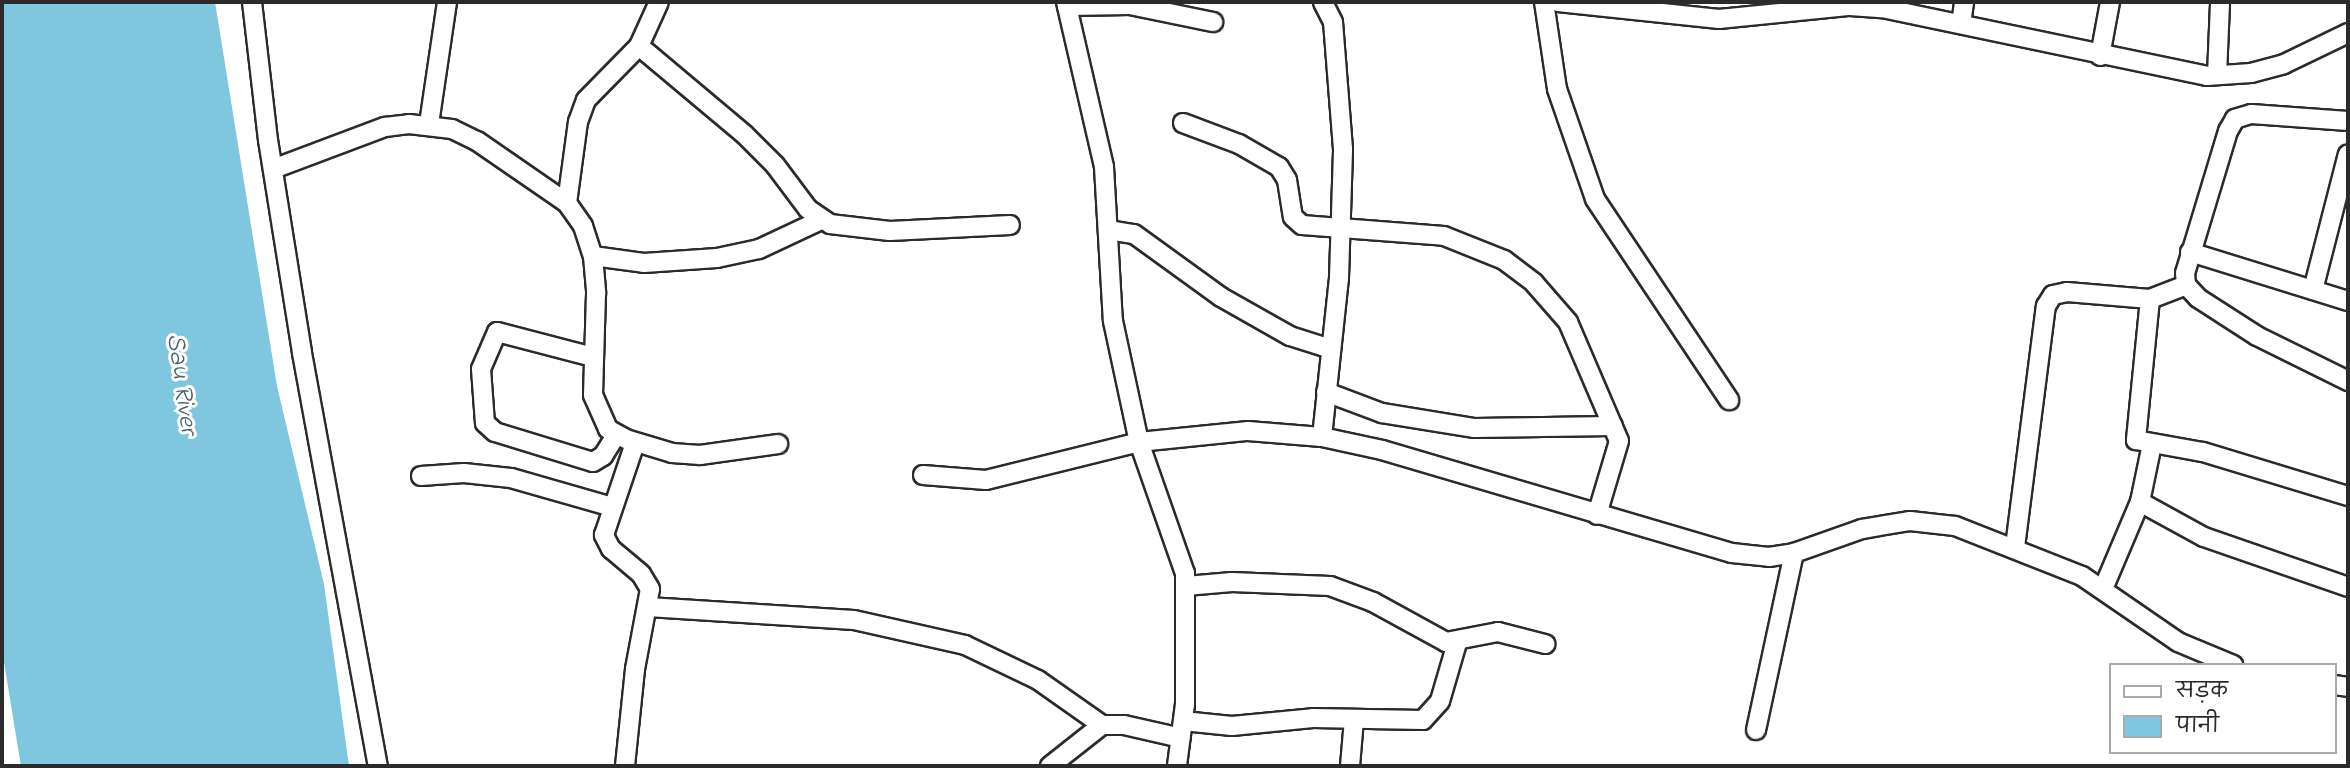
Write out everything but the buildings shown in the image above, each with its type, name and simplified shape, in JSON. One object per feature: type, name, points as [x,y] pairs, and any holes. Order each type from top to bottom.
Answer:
[{"type":"street","points":[[252,2],[273,169],[378,766]]},
{"type":"street","points":[[429,124],[447,2]]},
{"type":"street","points":[[567,203],[578,122],[586,100],[639,46],[659,2]]},
{"type":"street","points":[[1322,437],[1342,228],[1343,149],[1334,38],[1323,2]]},
{"type":"street","points":[[1544,2],[1557,89],[1595,199],[1729,400]]},
{"type":"street","points":[[1558,2],[1719,19],[1831,6],[1882,8],[2101,56],[2217,75],[2284,64],[2348,33]]},
{"type":"street","points":[[1961,24],[1964,2]]},
{"type":"street","points":[[2101,56],[2110,2]]},
{"type":"street","points":[[2217,75],[2220,2]]},
{"type":"street","points":[[1177,766],[1182,730],[1186,586],[1176,538],[1139,442],[1113,321],[1104,167],[1067,4],[1130,5],[1213,22]]},
{"type":"street","points":[[639,46],[745,135],[821,220]]},
{"type":"street","points":[[2186,285],[2190,252],[2235,120],[2251,114],[2348,121]]},
{"type":"street","points":[[1183,122],[1239,144],[1279,167],[1287,180],[1293,217],[1302,225],[1444,236],[1504,260],[1534,284],[1568,322],[1613,426],[1618,451],[1597,515]]},
{"type":"street","points":[[273,169],[385,127],[429,124],[477,141],[567,203],[577,214],[593,256],[596,294],[593,357],[598,414],[616,435],[672,453],[699,455],[778,444]]},
{"type":"street","points":[[2313,290],[2348,154]]},
{"type":"street","points":[[593,256],[644,263],[717,258],[759,249],[821,220],[890,231],[1010,225]]},
{"type":"street","points":[[1108,230],[1134,234],[1221,297],[1290,336],[1331,349]]},
{"type":"street","points":[[2190,252],[2348,301]]},
{"type":"street","points":[[2015,547],[2046,306],[2053,296],[2067,292],[2150,299],[2186,285]]},
{"type":"street","points":[[2186,285],[2256,337],[2348,381]]},
{"type":"street","points":[[2150,299],[2133,435],[2152,444],[2203,452],[2348,496]]},
{"type":"street","points":[[593,357],[497,332],[481,369],[485,423],[495,432],[593,462],[603,456],[616,435]]},
{"type":"street","points":[[1326,392],[1382,413],[1475,428],[1613,426]]},
{"type":"street","points":[[923,475],[959,480],[1008,477],[1139,442],[1248,431],[1322,437],[1382,450],[1732,553],[1769,557],[1794,552],[1862,529],[1910,521],[1955,526],[2015,547],[2103,589],[2178,642],[2228,663]]},
{"type":"street","points":[[625,766],[635,669],[648,607],[647,581],[605,541],[612,507],[635,443]]},
{"type":"street","points":[[2103,589],[2140,502],[2152,444]]},
{"type":"street","points":[[421,476],[464,473],[511,478],[612,507]]},
{"type":"street","points":[[2140,502],[2204,537],[2348,587]]},
{"type":"street","points":[[1756,730],[1794,552]]},
{"type":"street","points":[[1186,586],[1330,586],[1382,606],[1446,642],[1457,643],[1498,632],[1545,644]]},
{"type":"street","points":[[648,607],[854,620],[965,645],[1038,680],[1102,725],[1182,730],[1354,719],[1429,718],[1440,701],[1457,643]]},
{"type":"street","points":[[1350,766],[1354,719]]},
{"type":"street","points":[[1050,766],[1102,725]]},
{"type":"water","name":"Sau River","points":[[2,2],[215,2],[277,386],[324,584],[349,766],[21,766],[2,650]]}]
